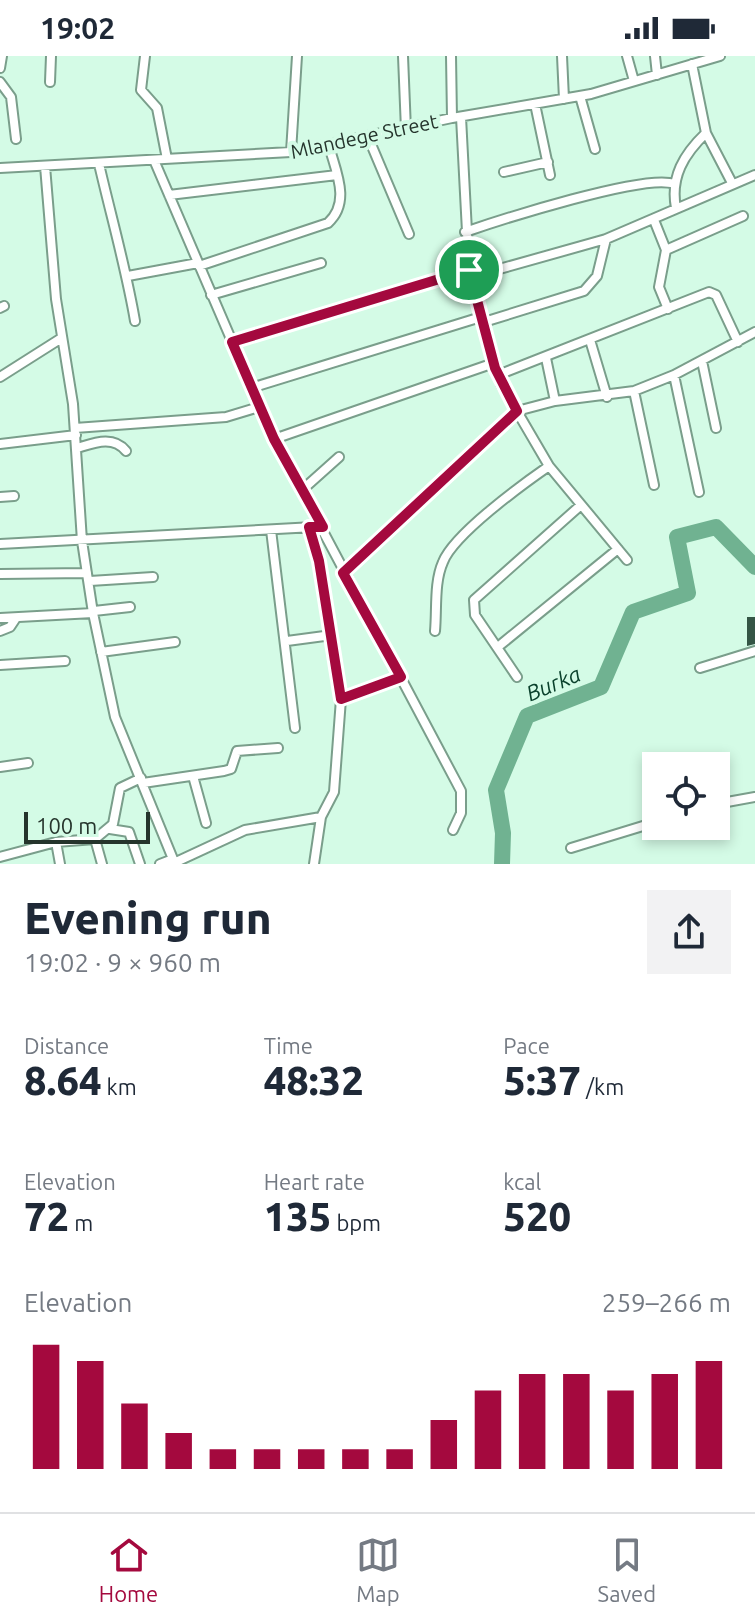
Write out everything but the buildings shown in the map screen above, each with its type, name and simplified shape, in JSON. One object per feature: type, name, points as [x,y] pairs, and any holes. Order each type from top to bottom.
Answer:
[{"type":"street","points":[[0,68],[2,56]]},
{"type":"street","points":[[50,82],[51,56]]},
{"type":"street","points":[[145,56],[141,90],[157,108],[167,159]]},
{"type":"street","points":[[291,152],[297,56]]},
{"type":"street","points":[[403,56],[406,130]]},
{"type":"street","points":[[451,56],[470,273],[498,375],[549,466],[627,560]]},
{"type":"street","points":[[562,56],[564,99]]},
{"type":"street","points":[[627,56],[634,81]]},
{"type":"street","points":[[655,56],[657,75]]},
{"type":"street","name":"Mlandege Street","points":[[0,168],[291,152],[580,96],[720,56]]},
{"type":"street","points":[[692,64],[706,133],[732,183]]},
{"type":"street","points":[[0,82],[11,97],[16,139]]},
{"type":"street","points":[[580,96],[595,149]]},
{"type":"street","points":[[535,104],[550,175]]},
{"type":"street","points":[[676,208],[674,184],[689,149],[706,133]]},
{"type":"street","points":[[368,137],[409,234]]},
{"type":"street","points":[[128,276],[198,265],[328,223],[341,202],[329,146]]},
{"type":"street","points":[[154,160],[274,439],[461,791],[461,813],[453,830]]},
{"type":"street","points":[[504,172],[548,162]]},
{"type":"street","points":[[99,164],[128,276],[135,321]]},
{"type":"street","points":[[45,166],[60,339],[76,432],[82,541],[101,652],[115,717],[174,862]]},
{"type":"street","points":[[169,195],[337,175]]},
{"type":"street","points":[[232,342],[470,273],[606,239],[755,175]]},
{"type":"street","points":[[465,232],[508,217],[647,183],[661,181],[674,184]]},
{"type":"street","points":[[666,250],[743,216]]},
{"type":"street","points":[[654,220],[666,250],[659,287],[668,309]]},
{"type":"street","points":[[251,388],[584,291],[597,276],[606,239]]},
{"type":"street","points":[[211,295],[321,263]]},
{"type":"street","points":[[498,375],[712,292],[738,342]]},
{"type":"street","points":[[343,573],[517,411],[555,401],[607,397],[634,391],[674,375],[755,332]]},
{"type":"street","points":[[0,377],[60,339]]},
{"type":"street","points":[[590,340],[607,397]]},
{"type":"street","points":[[546,358],[555,401]]},
{"type":"street","points":[[702,361],[716,428]]},
{"type":"street","points":[[274,439],[494,363]]},
{"type":"street","points":[[674,375],[699,492]]},
{"type":"street","points":[[634,391],[654,485]]},
{"type":"street","points":[[0,444],[76,432],[226,417],[259,407]]},
{"type":"street","points":[[77,448],[107,441],[122,445],[126,451]]},
{"type":"street","points":[[301,491],[339,457]]},
{"type":"street","points":[[435,631],[440,571],[446,555],[508,495],[549,466]]},
{"type":"street","points":[[0,497],[14,496]]},
{"type":"street","points":[[517,677],[499,646],[475,615],[477,595],[581,505]]},
{"type":"street","points":[[309,527],[332,635],[341,699],[334,792],[321,817],[314,864]]},
{"type":"street","points":[[0,544],[323,527]]},
{"type":"street","points":[[271,530],[287,641],[295,728]]},
{"type":"street","points":[[499,646],[618,549]]},
{"type":"street","points":[[0,574],[153,577]]},
{"type":"street","points":[[0,618],[130,607]]},
{"type":"street","points":[[0,631],[10,627],[16,618]]},
{"type":"street","points":[[287,641],[332,635]]},
{"type":"street","points":[[101,652],[175,642]]},
{"type":"street","points":[[700,668],[755,651]]},
{"type":"street","points":[[0,665],[65,661]]},
{"type":"street","points":[[341,699],[401,677]]},
{"type":"street","points":[[0,857],[56,842],[95,839],[110,829],[116,817],[120,788],[142,781],[231,769],[237,751],[278,748]]},
{"type":"street","points":[[0,767],[28,763]]},
{"type":"street","points":[[193,776],[206,823]]},
{"type":"street","points":[[730,801],[755,797]]},
{"type":"street","points":[[160,864],[174,862],[245,830],[321,817]]},
{"type":"street","points":[[571,848],[642,826]]},
{"type":"street","points":[[110,829],[129,832],[140,864]]},
{"type":"street","points":[[95,839],[102,864]]},
{"type":"street","points":[[56,842],[60,864]]},
{"type":"waterway","name":"Burka","points":[[502,864],[503,833],[496,790],[527,716],[601,687],[633,612],[688,593],[677,537],[716,527],[755,567]]},
{"type":"route","points":[[469,270],[495,368],[517,411],[343,573],[401,677],[341,699],[319,561],[309,527],[323,527],[274,439],[232,342],[469,270]]}]
